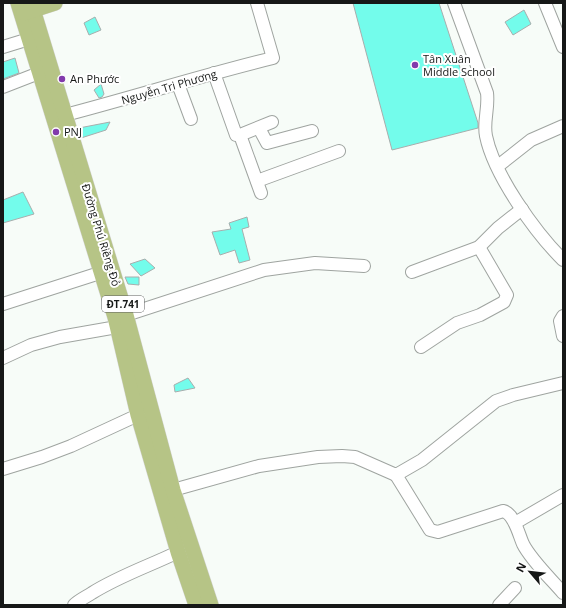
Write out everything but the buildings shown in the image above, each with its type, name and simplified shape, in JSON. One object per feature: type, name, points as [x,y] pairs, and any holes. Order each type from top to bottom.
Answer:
[{"type":"main road","points":[[26,7],[55,3]]},
{"type":"main road","name":"Đường Phú Riềng Đỏ","points":[[26,7],[28,39],[106,271],[173,490],[211,605]]},
{"type":"main road","name":"Đường Phú Riềng Đỏ","points":[[26,7],[65,115],[106,271]]},
{"type":"main road","name":"Đường Phú Riềng Đỏ","points":[[122,321],[138,414],[178,552],[196,605]]},
{"type":"street","name":"Nguyễn Tri Phương","points":[[65,115],[273,58],[257,3]]},
{"type":"street","points":[[454,3],[487,94],[486,135],[490,149],[507,184],[522,209],[535,228],[563,260]]},
{"type":"street","points":[[545,3],[561,34],[563,47]]},
{"type":"street","points":[[3,47],[28,39]]},
{"type":"street","points":[[3,87],[39,73]]},
{"type":"street","points":[[214,73],[235,134],[240,135],[272,122]]},
{"type":"street","points":[[178,84],[191,119]]},
{"type":"street","points":[[498,166],[530,140],[563,126]]},
{"type":"street","points":[[260,128],[267,143],[312,131]]},
{"type":"street","points":[[240,135],[261,192]]},
{"type":"street","points":[[257,180],[339,151]]},
{"type":"street","points":[[412,272],[479,247],[498,228],[522,209]]},
{"type":"street","points":[[421,347],[457,323],[480,315],[504,302],[506,299],[507,295],[479,247]]},
{"type":"street","points":[[3,358],[31,345],[60,336],[122,321],[264,270],[315,263],[364,266]]},
{"type":"street","points":[[3,304],[106,271]]},
{"type":"street","points":[[563,316],[560,321],[563,336]]},
{"type":"street","points":[[396,475],[422,460],[496,401],[513,395],[563,383]]},
{"type":"street","points":[[3,469],[71,446],[138,414]]},
{"type":"street","points":[[173,490],[259,466],[318,457],[355,457],[396,475],[430,530],[434,532],[503,511],[508,514],[515,523],[528,552],[563,593]]},
{"type":"street","points":[[515,523],[563,495]]},
{"type":"street","points":[[74,605],[97,590],[129,573],[178,552]]},
{"type":"street","points":[[499,605],[515,588]]},
{"type":"place","name":"Tân Xuân Middle School","points":[[415,65]]},
{"type":"place","name":"An Phước","points":[[62,79]]},
{"type":"place","name":"PNJ","points":[[56,132]]}]
